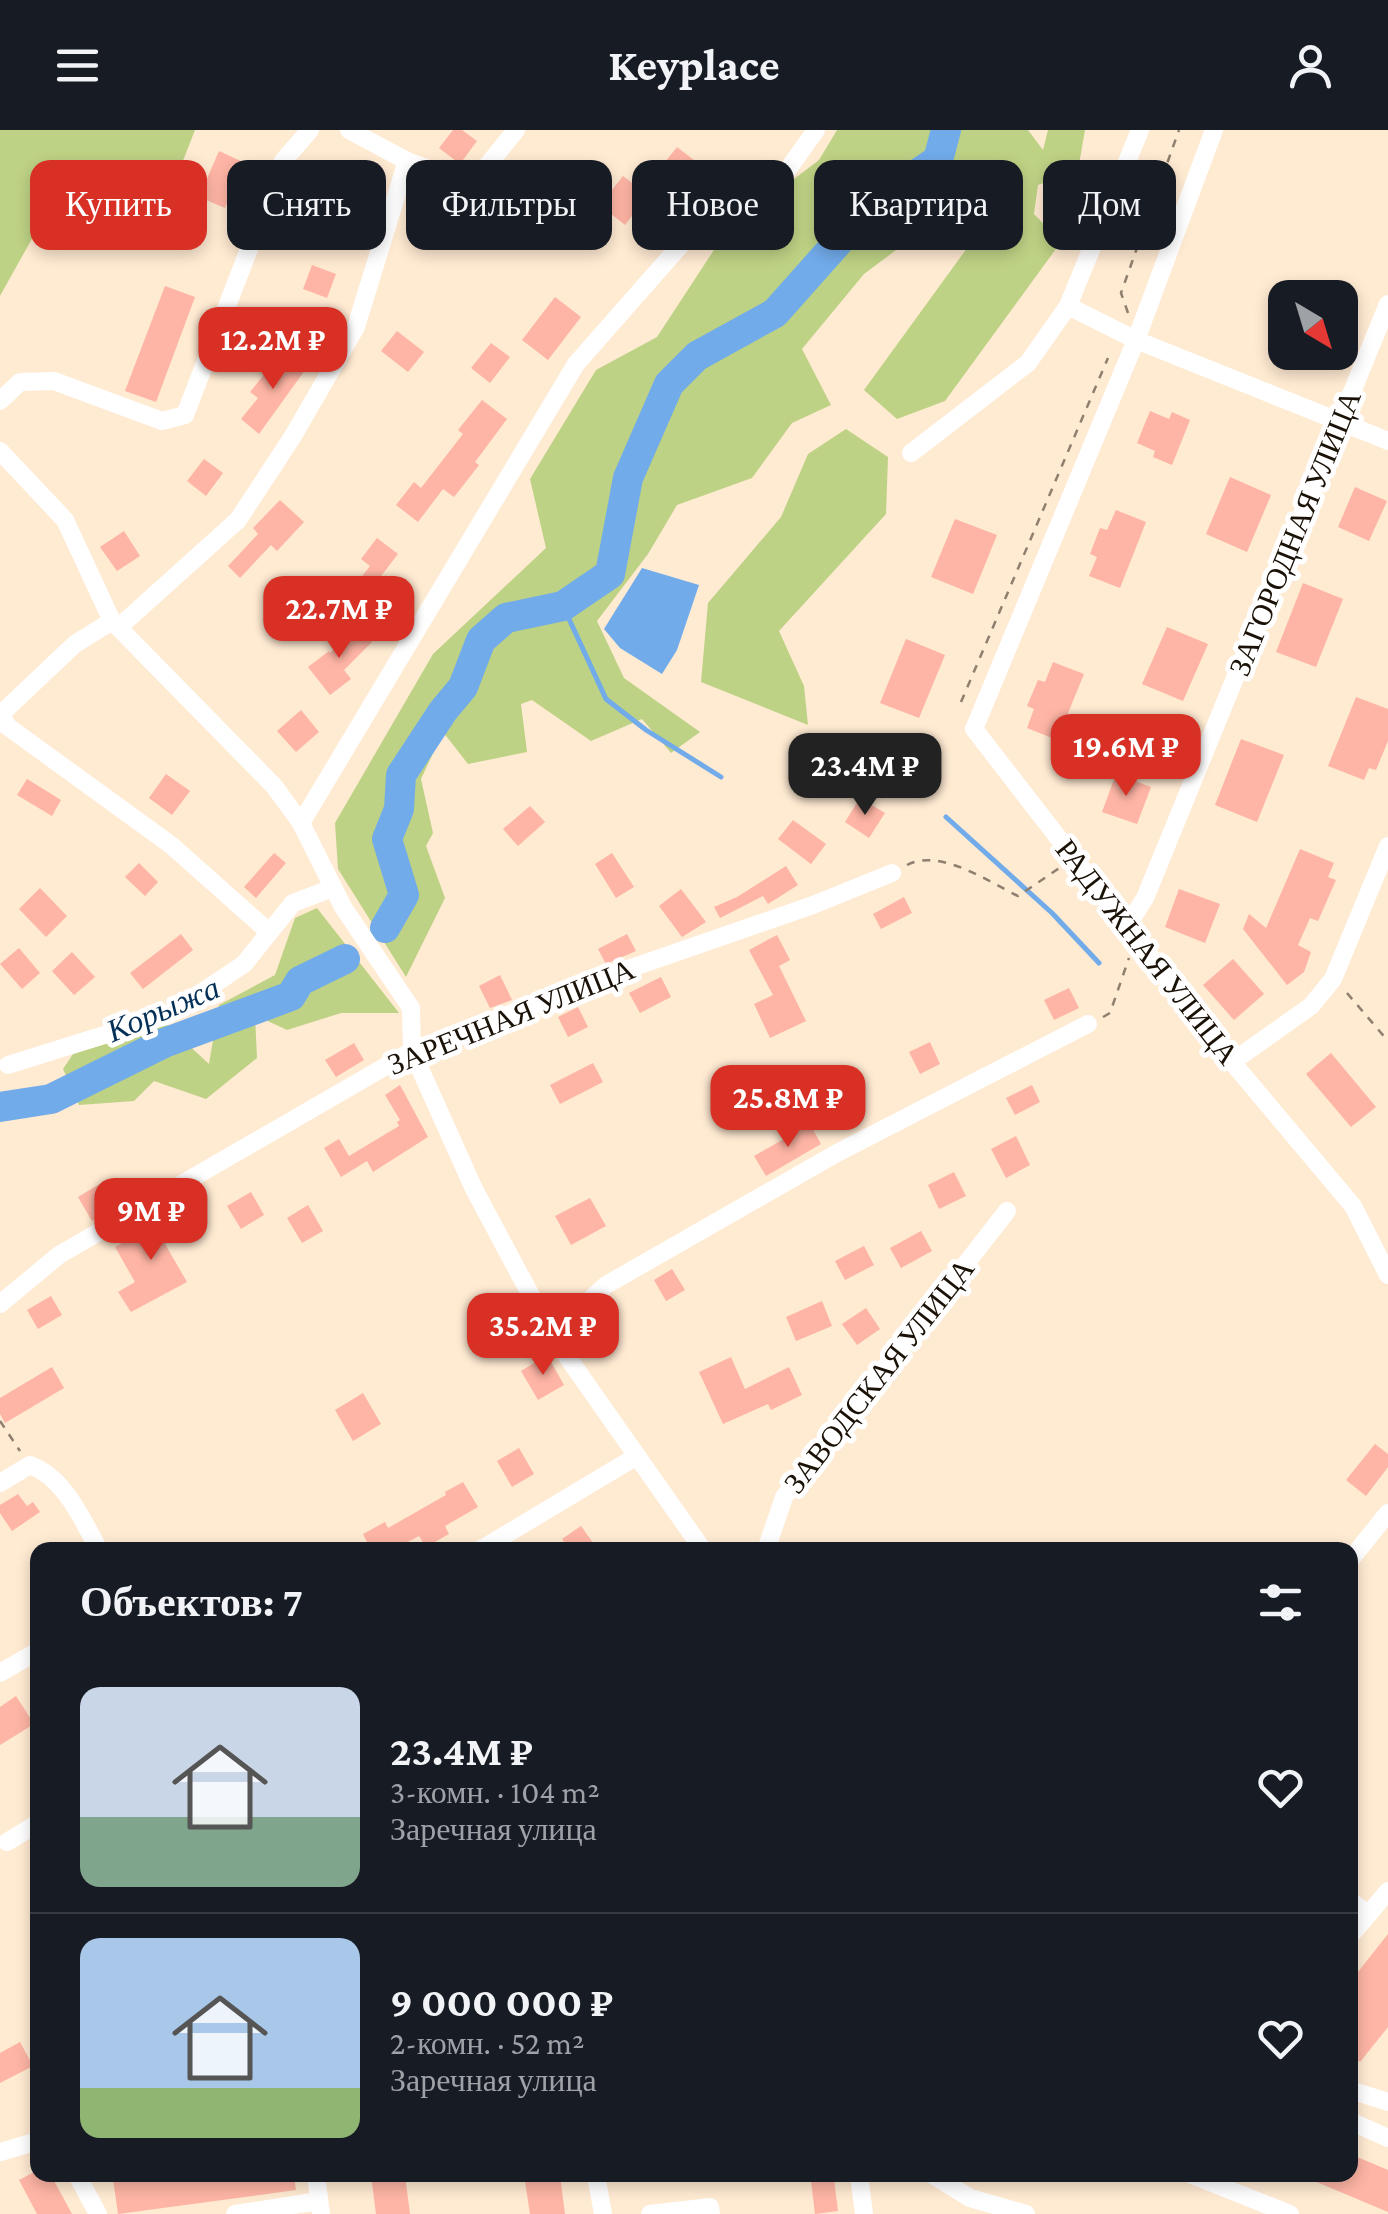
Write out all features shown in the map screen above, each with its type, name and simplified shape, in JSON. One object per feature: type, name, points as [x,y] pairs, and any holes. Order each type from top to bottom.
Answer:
[{"type":"street","points":[[0,401],[20,382],[54,381],[162,421],[184,415],[283,161],[310,130]]},
{"type":"street","points":[[349,130],[406,161]]},
{"type":"street","points":[[492,160],[516,130]]},
{"type":"street","points":[[301,823],[576,364],[700,223],[732,208],[786,172],[816,130]]},
{"type":"street","points":[[910,454],[1028,362],[1068,306],[1140,130]]},
{"type":"street","points":[[1136,340],[1214,130]]},
{"type":"street","points":[[269,932],[171,845],[7,726],[2,711],[75,644],[115,624],[238,520],[293,436],[356,327],[406,165]]},
{"type":"street","name":"ЗАГОРОДНАЯ УЛИЦА","points":[[1132,931],[1388,304]]},
{"type":"street","points":[[1068,306],[1136,340],[1388,441]]},
{"type":"street","name":"РАДУЖНАЯ УЛИЦА","points":[[1136,340],[974,729],[1232,1062],[1353,1206],[1388,1275]]},
{"type":"street","points":[[0,451],[65,520],[115,624],[274,786],[301,823],[334,888],[411,1008],[412,1051],[474,1189],[552,1335],[697,1542]]},
{"type":"street","points":[[1232,1062],[1310,1006],[1333,979],[1388,846]]},
{"type":"street","name":"ЗАРЕЧНАЯ УЛИЦА","points":[[0,1304],[60,1254],[412,1051],[892,873]]},
{"type":"street","points":[[8,1065],[168,1015],[244,964],[293,903],[334,888]]},
{"type":"street","points":[[552,1335],[606,1285],[837,1153],[1088,1024]]},
{"type":"street","name":"ЗАВОДСКАЯ УЛИЦА","points":[[769,1542],[784,1497],[1007,1210]]},
{"type":"street","points":[[493,1542],[637,1456]]},
{"type":"street","points":[[0,1483],[30,1465],[46,1470],[76,1508],[95,1542]]},
{"type":"street","points":[[1358,1550],[1388,1513]]},
{"type":"street","points":[[0,1674],[30,1656]]},
{"type":"street","points":[[7,1842],[30,1828]]},
{"type":"street","points":[[1358,1926],[1388,1890]]},
{"type":"street","points":[[1358,1906],[1368,1914]]},
{"type":"street","points":[[1358,2093],[1388,2102]]},
{"type":"street","points":[[1358,2125],[1388,2138]]},
{"type":"street","points":[[0,2152],[30,2143]]},
{"type":"street","points":[[81,2182],[98,2214]]},
{"type":"street","points":[[236,2214],[320,2208],[317,2182]]},
{"type":"street","points":[[597,2182],[603,2214]]},
{"type":"street","points":[[860,2182],[864,2214]]},
{"type":"street","points":[[944,2182],[970,2198],[1026,2214]]},
{"type":"street","points":[[1210,2182],[1290,2214]]},
{"type":"street","points":[[650,2214],[710,2207],[711,2214]]},
{"type":"path","points":[[1136,340],[1121,293],[1179,130]]},
{"type":"path","points":[[961,702],[1110,353]]},
{"type":"path","points":[[892,873],[919,859],[951,864],[1018,896],[1075,858]]},
{"type":"path","points":[[1088,1024],[1110,1013],[1132,931]]},
{"type":"path","points":[[1333,979],[1388,1041]]},
{"type":"path","points":[[0,1420],[30,1465]]},
{"type":"green space","points":[[0,130],[195,130],[183,160],[30,160],[30,242],[0,296]]},
{"type":"green space","points":[[837,130],[1028,130],[1043,150],[1048,130],[1085,130],[1080,160],[1043,160],[1043,183],[1038,185],[1034,214],[1043,223],[1043,250],[1055,250],[945,401],[897,419],[864,390],[966,250],[1023,250],[1023,160],[819,160]]},
{"type":"green space","points":[[814,164],[814,250],[896,250],[864,274],[802,349],[831,405],[792,423],[752,478],[677,505],[648,554],[597,621],[624,678],[700,732],[671,753],[642,719],[591,741],[532,700],[521,704],[527,752],[468,764],[443,732],[421,779],[433,833],[426,846],[445,898],[406,977],[338,869],[335,823],[433,654],[546,548],[530,479],[596,370],[657,337],[714,250],[794,250],[794,179]]},
{"type":"green space","points":[[846,429],[888,457],[886,514],[779,631],[804,686],[808,725],[701,682],[708,603],[781,517],[808,454]]},
{"type":"green space","points":[[317,908],[399,1013],[341,1013],[287,1030],[255,1015],[257,1058],[206,1099],[154,1081],[134,1101],[79,1105],[63,1069],[73,1054],[167,1025],[209,1064],[219,1005],[275,975],[295,918]]},
{"type":"water","points":[[642,568],[699,585],[677,650],[662,674],[620,648],[604,629]]},
{"type":"building","points":[[453,130],[462,130],[477,141],[463,160],[455,160],[439,148]]},
{"type":"building","points":[[677,147],[694,160],[667,160]]},
{"type":"building","points":[[219,151],[238,160],[227,160],[225,208],[207,200],[207,179]]},
{"type":"building","points":[[623,176],[632,183],[632,216],[625,225],[612,215],[612,190]]},
{"type":"building","points":[[312,265],[336,274],[327,298],[303,289]]},
{"type":"building","points":[[165,286],[195,297],[156,402],[125,391]]},
{"type":"building","points":[[555,297],[581,317],[548,360],[522,340]]},
{"type":"building","points":[[397,331],[424,352],[408,372],[381,351]]},
{"type":"building","points":[[491,343],[510,357],[490,383],[471,368]]},
{"type":"building","points":[[288,353],[308,366],[259,434],[241,419],[258,398],[250,392],[266,372],[272,378]]},
{"type":"building","points":[[482,400],[507,419],[454,497],[443,489],[418,522],[396,505],[414,482],[421,488],[463,434],[458,430]]},
{"type":"building","points":[[1150,411],[1169,419],[1172,412],[1190,420],[1172,465],[1153,457],[1155,451],[1137,443]]},
{"type":"building","points":[[204,459],[223,473],[206,496],[187,481]]},
{"type":"building","points":[[1230,477],[1271,495],[1247,552],[1206,534]]},
{"type":"building","points":[[1355,487],[1387,501],[1369,541],[1338,527]]},
{"type":"building","points":[[280,500],[304,522],[277,551],[271,545],[240,578],[228,566],[258,534],[253,528]]},
{"type":"building","points":[[1116,510],[1146,522],[1120,588],[1089,576],[1097,557],[1090,554],[1100,528],[1107,530]]},
{"type":"building","points":[[955,519],[997,535],[973,594],[931,577]]},
{"type":"building","points":[[124,531],[140,556],[117,571],[100,547]]},
{"type":"building","points":[[377,538],[398,554],[368,593],[356,584],[370,566],[361,559]]},
{"type":"building","points":[[1303,583],[1343,599],[1316,667],[1276,652]]},
{"type":"building","points":[[357,627],[372,642],[344,670],[351,679],[330,695],[308,667],[330,653]]},
{"type":"building","points":[[1167,627],[1208,644],[1183,701],[1142,684]]},
{"type":"building","points":[[906,639],[945,655],[919,718],[880,703]]},
{"type":"building","points":[[1053,662],[1084,674],[1057,740],[1027,728],[1034,709],[1027,706],[1038,680],[1045,682]]},
{"type":"building","points":[[1356,697],[1388,709],[1388,741],[1376,770],[1369,768],[1364,780],[1328,766]]},
{"type":"building","points":[[301,710],[319,732],[296,752],[277,731]]},
{"type":"building","points":[[1241,739],[1284,755],[1257,822],[1215,805]]},
{"type":"building","points":[[166,774],[190,791],[172,815],[149,798]]},
{"type":"building","points":[[1116,774],[1151,787],[1137,824],[1102,812]]},
{"type":"building","points":[[27,779],[61,800],[52,816],[17,795]]},
{"type":"building","points":[[860,798],[885,813],[869,838],[845,822]]},
{"type":"building","points":[[530,806],[545,822],[518,846],[503,829]]},
{"type":"building","points":[[793,820],[826,844],[811,864],[778,839]]},
{"type":"building","points":[[1300,849],[1334,863],[1328,877],[1336,880],[1318,921],[1310,918],[1298,945],[1311,952],[1304,972],[1287,985],[1243,929],[1249,914],[1266,928]]},
{"type":"building","points":[[274,853],[286,863],[256,898],[244,887]]},
{"type":"building","points":[[612,853],[634,887],[616,898],[595,864]]},
{"type":"building","points":[[139,863],[158,882],[145,896],[125,877]]},
{"type":"building","points":[[786,866],[798,885],[768,904],[763,896],[720,918],[714,907]]},
{"type":"building","points":[[40,888],[67,916],[46,937],[19,909]]},
{"type":"building","points":[[681,889],[706,922],[682,937],[659,906]]},
{"type":"building","points":[[1179,889],[1220,904],[1205,943],[1165,927]]},
{"type":"building","points":[[904,897],[912,913],[881,929],[873,914]]},
{"type":"building","points":[[181,934],[193,950],[143,989],[130,973]]},
{"type":"building","points":[[627,934],[636,951],[606,964],[598,949]]},
{"type":"building","points":[[777,935],[790,960],[779,966],[806,1021],[770,1038],[754,1004],[773,995],[749,950]]},
{"type":"building","points":[[19,948],[40,973],[22,989],[0,964]]},
{"type":"building","points":[[72,952],[95,977],[74,995],[52,971]]},
{"type":"building","points":[[1233,959],[1264,994],[1234,1020],[1203,985]]},
{"type":"building","points":[[500,975],[512,1000],[490,1008],[479,986]]},
{"type":"building","points":[[661,977],[671,997],[640,1013],[629,993]]},
{"type":"building","points":[[1069,988],[1079,1008],[1054,1020],[1044,1000]]},
{"type":"building","points":[[578,1007],[588,1027],[568,1037],[558,1017]]},
{"type":"building","points":[[930,1042],[940,1064],[920,1074],[909,1052]]},
{"type":"building","points":[[354,1043],[364,1060],[336,1077],[325,1060]]},
{"type":"building","points":[[1331,1053],[1376,1107],[1351,1127],[1306,1074]]},
{"type":"building","points":[[593,1063],[603,1082],[560,1104],[550,1085]]},
{"type":"building","points":[[400,1085],[428,1137],[373,1172],[367,1161],[341,1177],[324,1148],[339,1139],[349,1156],[399,1126],[400,1120],[385,1095]]},
{"type":"building","points":[[1032,1085],[1040,1102],[1015,1115],[1006,1098]]},
{"type":"building","points":[[810,1124],[821,1144],[766,1176],[754,1156]]},
{"type":"building","points":[[1016,1136],[1030,1165],[1006,1178],[991,1149]]},
{"type":"building","points":[[954,1172],[966,1196],[939,1209],[928,1185]]},
{"type":"building","points":[[103,1182],[117,1207],[92,1221],[78,1197]]},
{"type":"building","points":[[251,1192],[264,1215],[241,1229],[227,1206]]},
{"type":"building","points":[[590,1198],[606,1226],[571,1245],[555,1216]]},
{"type":"building","points":[[308,1205],[323,1231],[302,1243],[287,1218]]},
{"type":"building","points":[[173,1213],[185,1232],[165,1244],[187,1282],[131,1312],[118,1292],[135,1282],[115,1247]]},
{"type":"building","points":[[921,1231],[932,1251],[901,1268],[890,1248]]},
{"type":"building","points":[[864,1246],[874,1265],[845,1280],[835,1261]]},
{"type":"building","points":[[672,1269],[685,1290],[666,1301],[654,1280]]},
{"type":"building","points":[[51,1296],[62,1315],[38,1329],[27,1310]]},
{"type":"building","points":[[822,1301],[832,1326],[796,1341],[786,1317]]},
{"type":"building","points":[[866,1308],[880,1329],[857,1345],[842,1324]]},
{"type":"building","points":[[547,1355],[564,1385],[538,1400],[521,1371]]},
{"type":"building","points":[[731,1357],[745,1389],[789,1367],[802,1395],[771,1410],[768,1404],[723,1424],[699,1372]]},
{"type":"building","points":[[52,1367],[64,1388],[5,1423],[0,1414],[0,1398]]},
{"type":"building","points":[[363,1393],[381,1424],[353,1441],[335,1410]]},
{"type":"building","points":[[1375,1444],[1388,1454],[1388,1467],[1366,1496],[1346,1480]]},
{"type":"building","points":[[519,1448],[534,1474],[512,1487],[497,1461]]},
{"type":"building","points":[[463,1482],[478,1507],[445,1526],[449,1534],[435,1542],[423,1542],[419,1536],[408,1542],[367,1542],[363,1534],[385,1522],[388,1528],[446,1495]]},
{"type":"building","points":[[18,1494],[27,1506],[33,1502],[40,1512],[12,1531],[0,1513],[0,1505]]},
{"type":"building","points":[[581,1526],[592,1542],[564,1542],[562,1539]]},
{"type":"building","points":[[16,1696],[30,1718],[30,1726],[0,1745],[0,1707]]},
{"type":"building","points":[[1388,1934],[1388,2027],[1360,2062],[1358,2060],[1358,1972]]},
{"type":"building","points":[[20,2042],[30,2068],[0,2083],[0,2053]]},
{"type":"building","points":[[1358,2157],[1388,2170],[1388,2212],[1317,2182],[1358,2182]]},
{"type":"building","points":[[30,2174],[30,2182],[55,2182],[72,2214],[37,2214],[19,2180]]},
{"type":"building","points":[[113,2182],[295,2182],[296,2190],[118,2214]]},
{"type":"building","points":[[372,2182],[406,2182],[410,2214],[376,2214]]},
{"type":"building","points":[[525,2182],[561,2182],[565,2214],[530,2214]]},
{"type":"building","points":[[811,2182],[834,2182],[838,2211],[815,2214]]},
{"type":"waterway","name":"Корыжа","points":[[385,928],[404,895],[387,839],[399,809],[401,775],[463,687],[481,640],[506,618],[563,606],[610,574],[628,478],[669,384],[697,356],[775,313],[871,205],[938,160],[946,130]]},
{"type":"waterway","points":[[563,606],[606,699],[646,730],[721,777]]},
{"type":"waterway","points":[[946,817],[1052,913],[1099,963]]},
{"type":"waterway","name":"Корыжа","points":[[0,1107],[51,1099],[164,1043],[291,996],[300,981],[345,959]]}]
